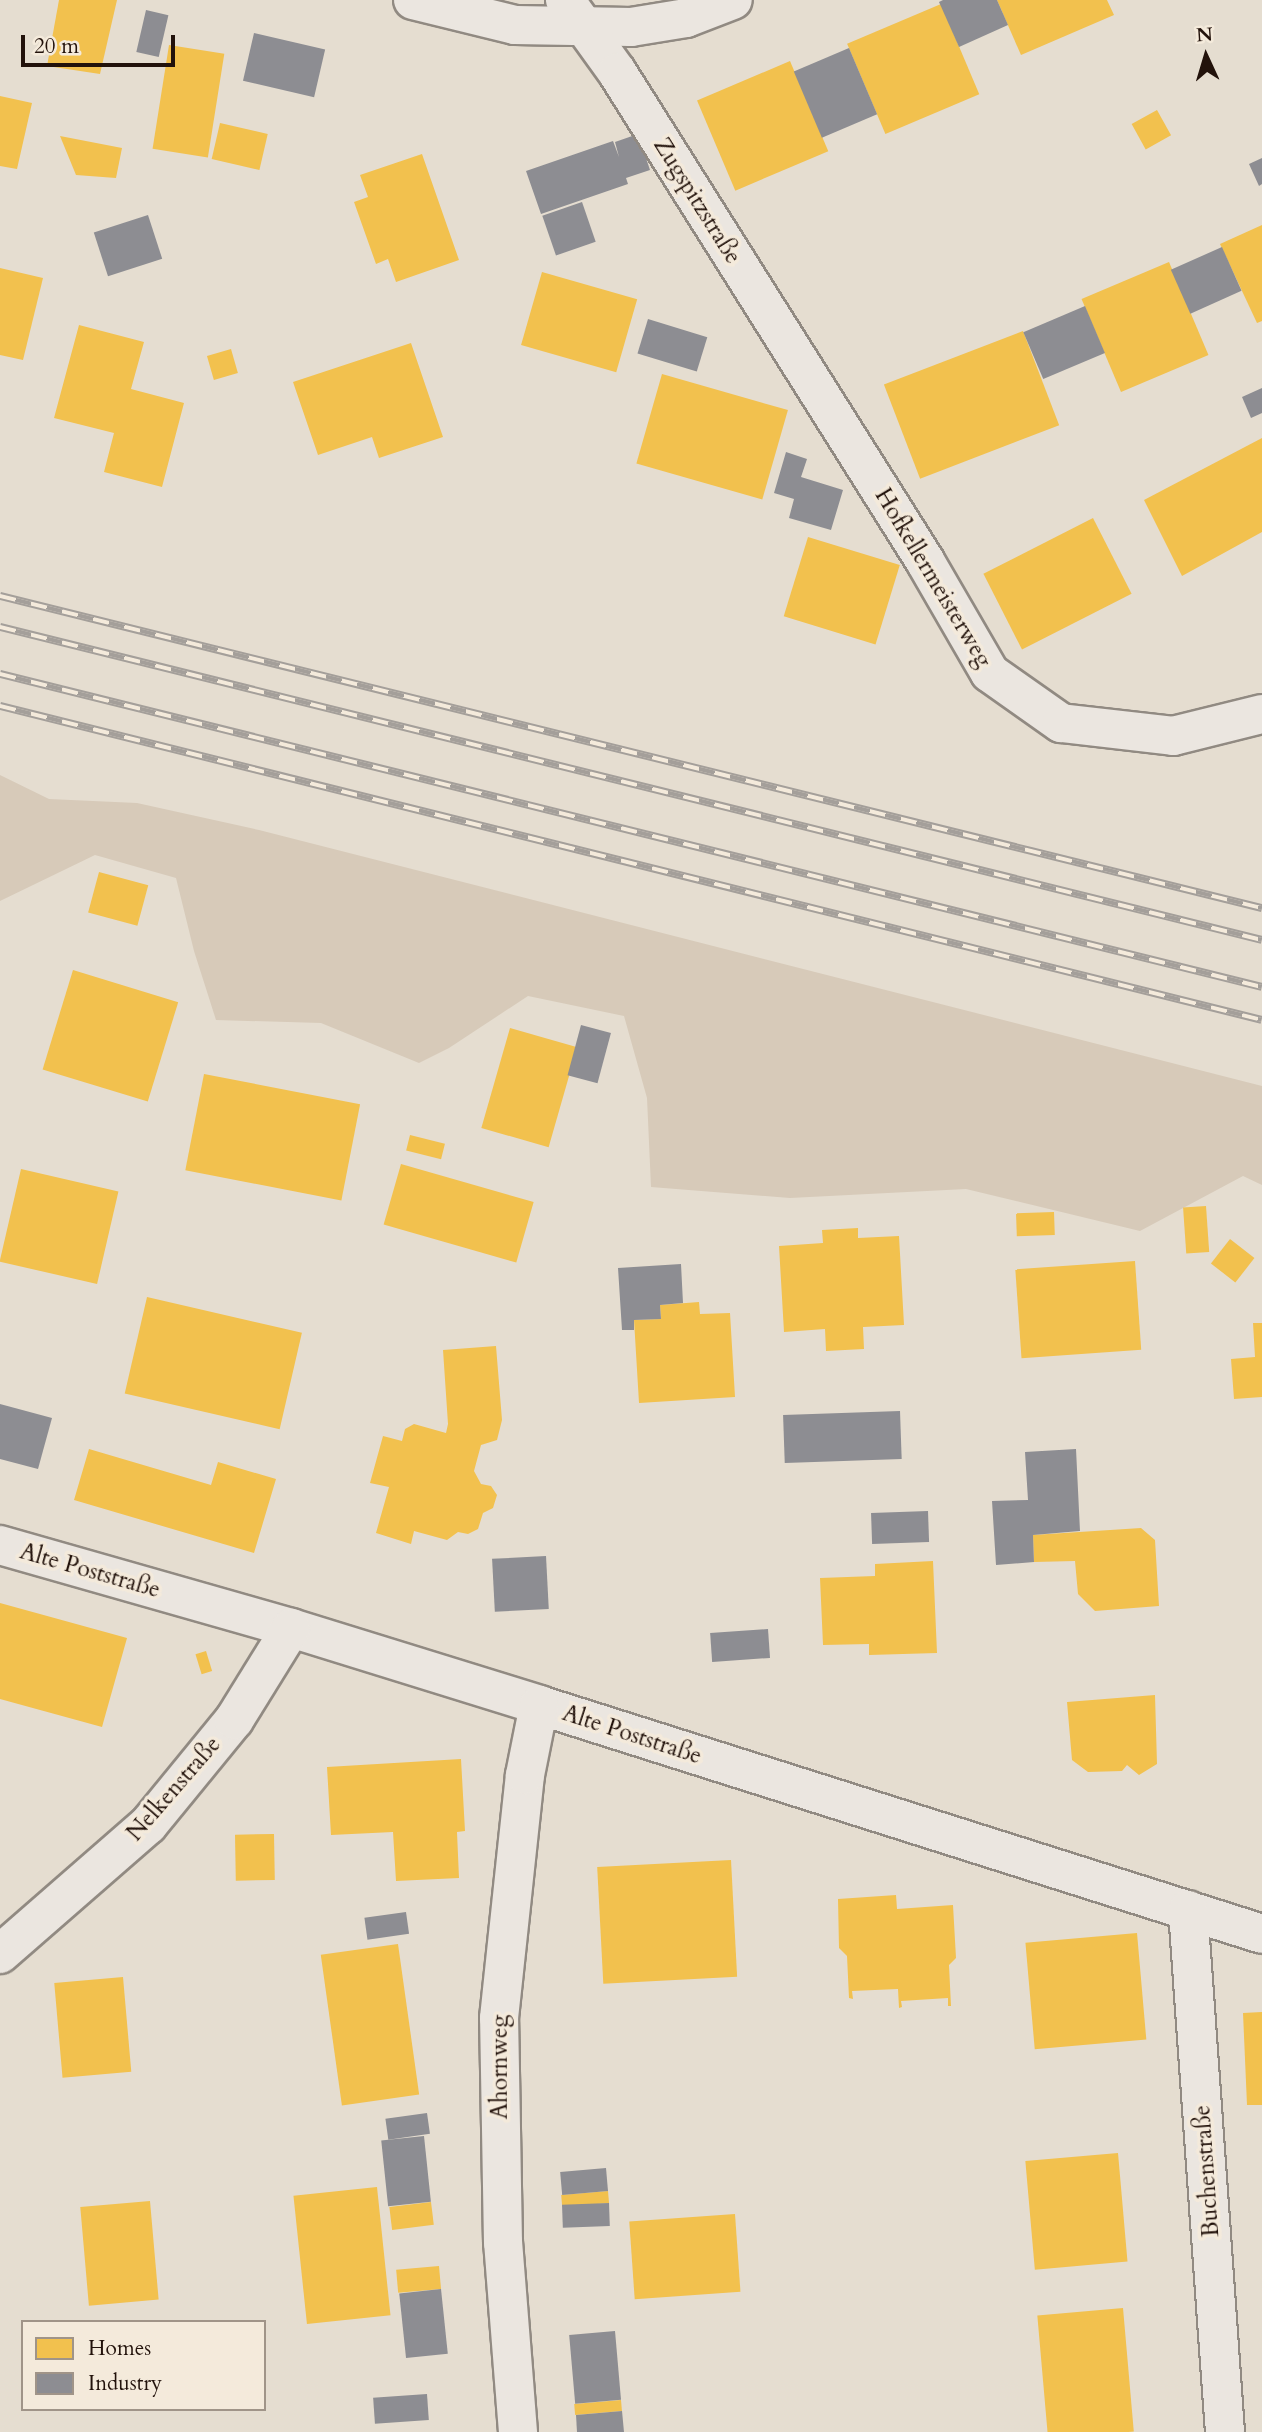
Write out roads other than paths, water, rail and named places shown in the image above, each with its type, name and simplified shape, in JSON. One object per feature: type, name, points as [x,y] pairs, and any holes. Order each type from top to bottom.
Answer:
[{"type":"street","points":[[413,0],[515,25],[573,13],[631,27],[672,20],[733,0]]},
{"type":"street","name":"Zugspitzstraße","points":[[573,13],[617,72],[809,380]]},
{"type":"street","name":"Hofkellermeisterweg","points":[[809,380],[925,561],[990,673],[1061,723],[1173,736],[1262,714]]},
{"type":"street","name":"Alte Poststraße","points":[[0,1545],[291,1628],[1262,1934]]},
{"type":"street","name":"Nelkenstraße","points":[[0,1954],[148,1825],[234,1720],[291,1628]]},
{"type":"street","name":"Ahornweg","points":[[519,2432],[503,2243],[499,2018],[525,1775],[539,1705]]},
{"type":"street","name":"Buchenstraße","points":[[1188,1910],[1225,2432]]},
{"type":"railway","points":[[0,596],[1262,908]]},
{"type":"railway","points":[[0,627],[1262,940]]},
{"type":"railway","points":[[0,674],[1262,987]]},
{"type":"railway","points":[[0,706],[1262,1020]]}]
